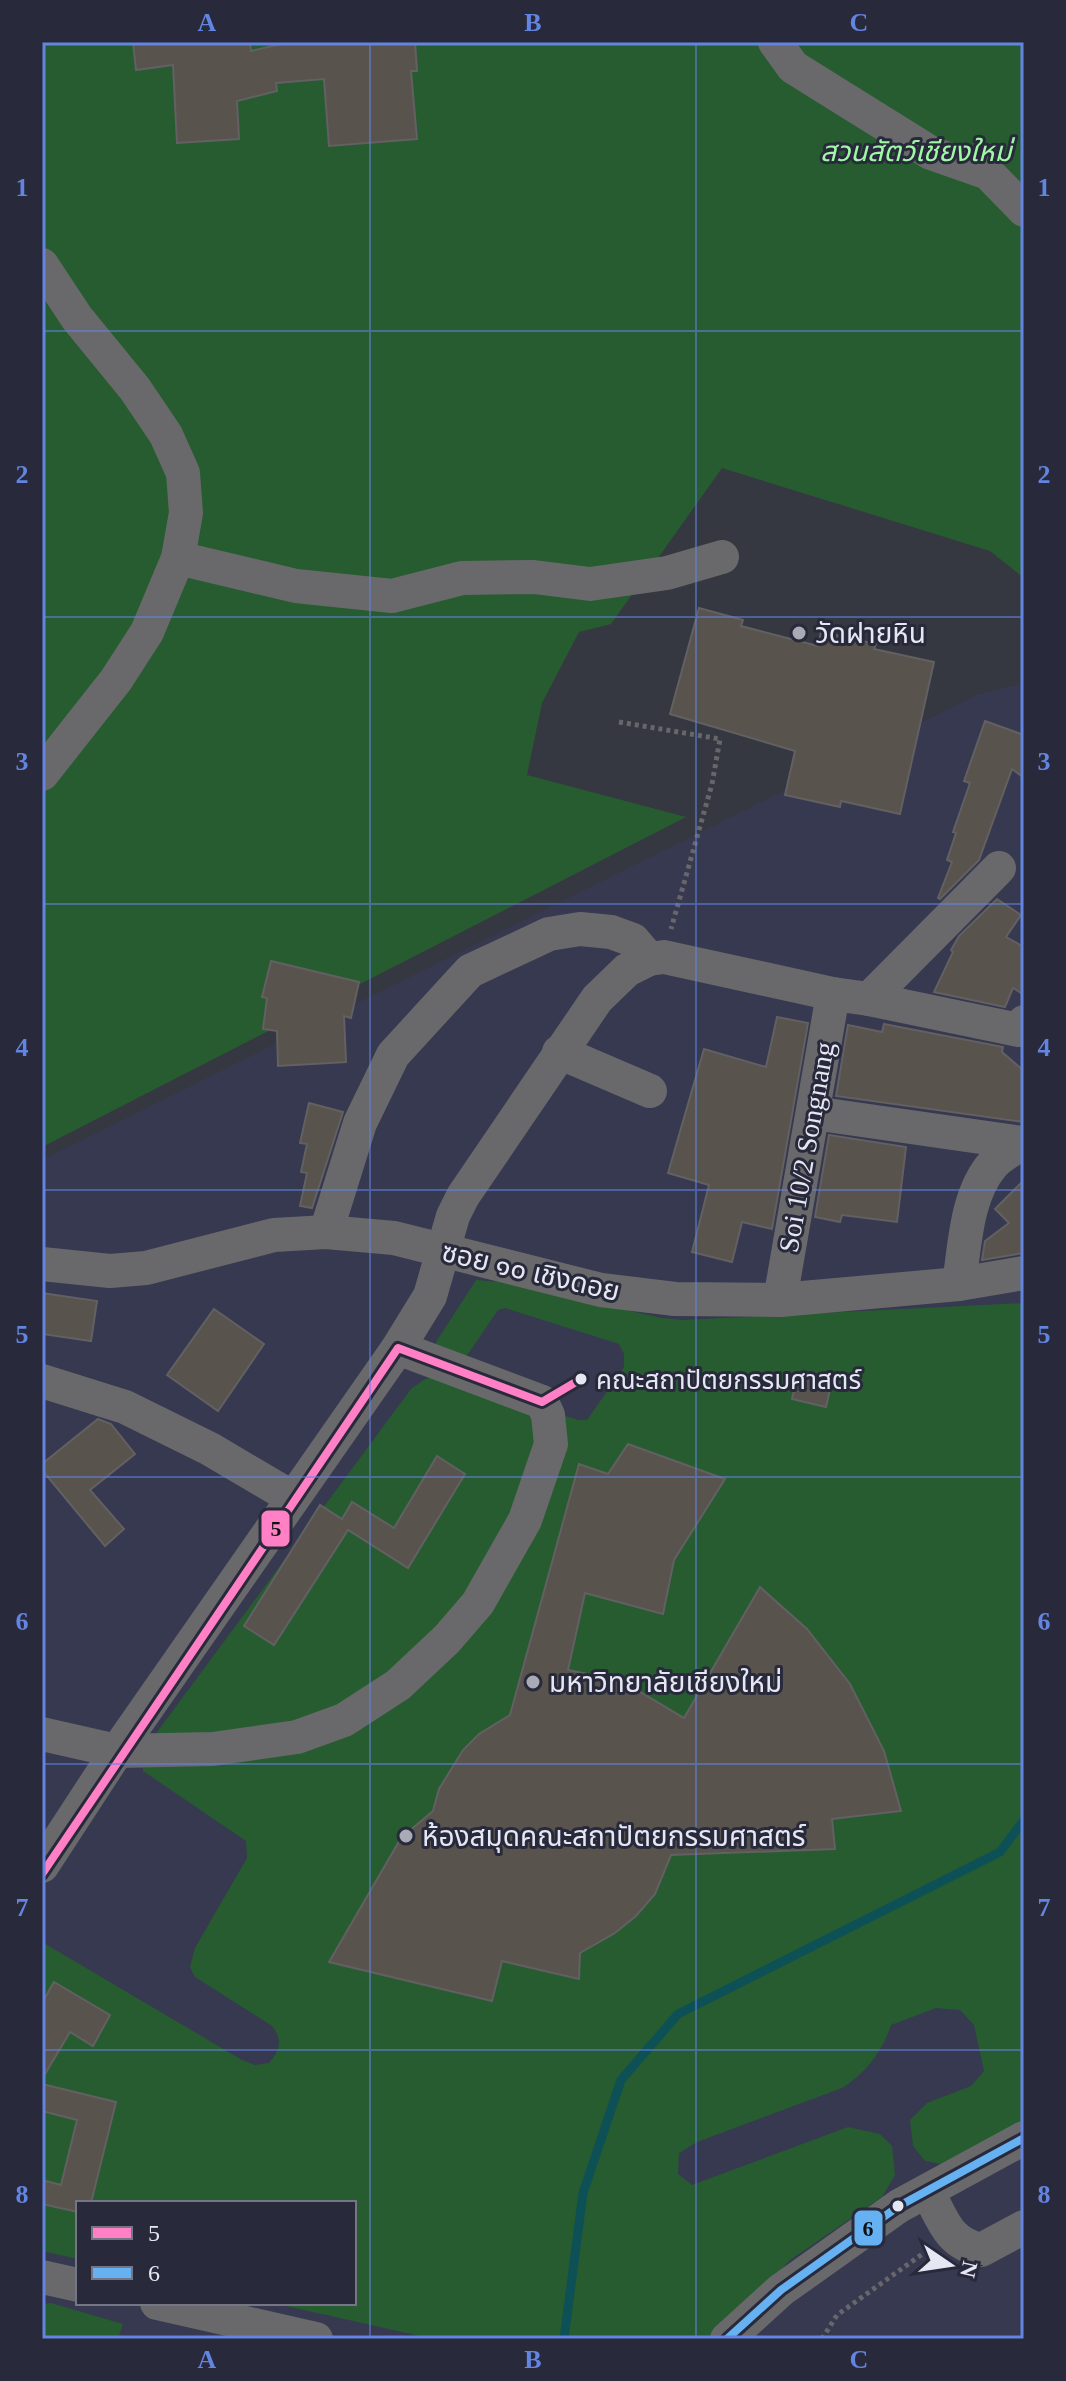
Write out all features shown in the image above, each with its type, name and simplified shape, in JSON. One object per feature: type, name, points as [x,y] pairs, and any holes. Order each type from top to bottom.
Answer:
[{"type":"street","points":[[775,42],[793,67],[931,153],[988,173],[1024,210]]},
{"type":"street","points":[[42,265],[77,318],[135,389],[166,435],[183,473],[186,513],[178,558],[147,632],[116,680],[42,774]]},
{"type":"street","points":[[178,558],[296,586],[392,596],[462,578],[534,577],[590,584],[667,573],[722,557]]},
{"type":"street","points":[[869,999],[999,868]]},
{"type":"street","points":[[326,1232],[360,1123],[393,1055],[470,971],[549,934],[580,929],[611,932],[633,940],[656,958],[1019,1030],[1024,1022]]},
{"type":"street","points":[[42,1866],[117,1751],[398,1348],[430,1296],[453,1216],[463,1196],[559,1052],[597,999],[627,970],[656,958]]},
{"type":"street","name":"Soi 10/2 Songnang","points":[[780,1300],[833,994]]},
{"type":"street","points":[[559,1052],[650,1091]]},
{"type":"street","points":[[813,1113],[1023,1143]]},
{"type":"street","points":[[959,1284],[971,1209],[980,1185],[994,1162],[1023,1143]]},
{"type":"street","name":"ซอย ๑๐ เชิงดอย","points":[[42,1264],[110,1271],[146,1268],[274,1235],[326,1232],[394,1238],[601,1290],[675,1299],[780,1300],[959,1284],[1024,1273]]},
{"type":"street","points":[[42,1734],[117,1751],[213,1749],[297,1737],[344,1720],[398,1685],[447,1639],[478,1603],[525,1520],[551,1444],[548,1415],[542,1402],[398,1348]]},
{"type":"street","points":[[42,1381],[125,1407],[210,1449],[293,1498]]},
{"type":"street","points":[[732,2337],[787,2286],[899,2206],[1024,2138]]},
{"type":"street","points":[[928,2192],[951,2236],[969,2247],[981,2250],[1024,2227]]},
{"type":"street","points":[[42,2277],[76,2285]]},
{"type":"street","points":[[166,2305],[311,2339]]},
{"type":"path","points":[[619,722],[720,739],[712,784],[656,958]]},
{"type":"path","points":[[822,2339],[837,2315],[905,2264],[951,2236]]},
{"type":"shaded area","name":"มหาวิทยาลัยเชียงใหม่","points":[[1024,683],[1024,2339],[42,2339],[42,1160],[976,695]]},
{"type":"green space","name":"สวนสัตว์เชียงใหม่","points":[[42,42],[1024,42],[1024,578],[990,551],[722,468],[611,624],[579,632],[542,703],[527,775],[686,817],[42,1147]]},
{"type":"green space","points":[[476,1280],[499,1282],[683,1320],[1024,1303],[1024,2127],[941,2164],[925,2161],[913,2146],[910,2120],[927,2103],[971,2086],[984,2071],[974,2025],[960,2010],[936,2008],[891,2025],[872,2061],[859,2076],[842,2088],[697,2142],[679,2153],[678,2174],[692,2185],[848,2127],[880,2134],[892,2146],[895,2175],[882,2197],[790,2260],[717,2339],[433,2339],[282,2305],[356,2305],[356,2201],[76,2201],[76,2259],[42,2251],[42,1942],[242,2060],[255,2065],[269,2063],[279,2045],[272,2026],[195,1977],[190,1967],[195,1948],[247,1858],[246,1841],[143,1771],[143,1751],[411,1389],[425,1379],[438,1376],[578,1420],[587,1420],[624,1367],[624,1354],[619,1344],[505,1308],[498,1310],[468,1354],[461,1359],[435,1349],[436,1342]]},
{"type":"green space","points":[[51,2303],[123,2324],[118,2339],[42,2339],[42,2304]]},
{"type":"building","points":[[133,42],[250,42],[251,51],[290,42],[415,42],[417,71],[411,71],[417,139],[329,146],[324,79],[276,83],[277,91],[237,101],[239,139],[177,143],[173,65],[136,70]]},
{"type":"building","points":[[699,608],[743,620],[741,626],[818,646],[821,632],[876,644],[874,649],[934,662],[900,814],[841,801],[840,807],[785,795],[795,751],[670,714]]},
{"type":"building","points":[[985,721],[1024,735],[1024,778],[1012,769],[979,860],[940,899],[952,862],[947,860],[956,833],[953,832],[970,783],[964,781]]},
{"type":"building","points":[[997,899],[1021,915],[1006,937],[1024,947],[1024,995],[1013,988],[1005,1007],[934,992],[959,936]]},
{"type":"building","points":[[271,961],[359,982],[351,1018],[344,1016],[346,1062],[278,1066],[277,1031],[263,1029],[267,998],[262,997]]},
{"type":"building","points":[[777,1017],[808,1023],[772,1229],[742,1222],[732,1262],[692,1252],[709,1185],[668,1173],[704,1049],[766,1067]]},
{"type":"building","points":[[884,1024],[1003,1047],[1002,1052],[1024,1071],[1024,1122],[836,1096],[848,1025],[882,1032]]},
{"type":"building","points":[[309,1103],[343,1112],[312,1208],[300,1206],[307,1173],[301,1172],[307,1144],[300,1143]]},
{"type":"building","points":[[829,1135],[906,1147],[897,1222],[842,1215],[840,1222],[815,1217]]},
{"type":"building","points":[[1024,1180],[1024,1253],[982,1260],[985,1241],[1009,1223],[995,1209]]},
{"type":"building","points":[[42,1293],[97,1301],[91,1341],[42,1334]]},
{"type":"building","points":[[214,1309],[264,1344],[218,1411],[167,1375]]},
{"type":"building","points":[[798,1373],[832,1381],[826,1407],[792,1399]]},
{"type":"building","points":[[98,1419],[111,1424],[135,1454],[90,1490],[124,1529],[105,1546],[42,1470],[42,1464]]},
{"type":"building","points":[[628,1444],[725,1479],[674,1560],[663,1614],[585,1593],[568,1670],[622,1681],[684,1718],[760,1587],[807,1629],[850,1684],[884,1751],[901,1811],[832,1819],[835,1849],[671,1855],[655,1894],[636,1916],[615,1933],[580,1953],[579,1979],[502,1961],[492,2001],[329,1962],[401,1838],[433,1811],[439,1789],[463,1750],[479,1734],[510,1715],[579,1464],[608,1474]]},
{"type":"building","points":[[437,1456],[465,1474],[408,1568],[348,1530],[274,1645],[244,1626],[320,1505],[342,1519],[352,1502],[394,1528]]},
{"type":"building","points":[[54,1982],[110,2015],[93,2046],[70,2032],[42,2079],[42,2003]]},
{"type":"building","points":[[42,2084],[116,2102],[91,2201],[76,2201],[76,2212],[42,2204],[42,2180],[61,2185],[77,2120],[42,2111]]},
{"type":"waterway","points":[[564,2339],[583,2193],[621,2080],[678,2014],[1000,1852],[1024,1820]]},
{"type":"transit line","name":"5","points":[[42,1874],[398,1348],[542,1402],[581,1379]]},
{"type":"transit line","name":"6","points":[[727,2339],[781,2290],[899,2206],[1024,2138]]},
{"type":"place","name":"วัดฝายหิน","points":[[799,633]]},
{"type":"place","name":"คณะสถาปัตยกรรมศาสตร์","points":[[581,1379]]},
{"type":"place","name":"มหาวิทยาลัยเชียงใหม่","points":[[533,1682]]},
{"type":"place","name":"ห้องสมุดคณะสถาปัตยกรรมศาสตร์","points":[[406,1836]]}]
